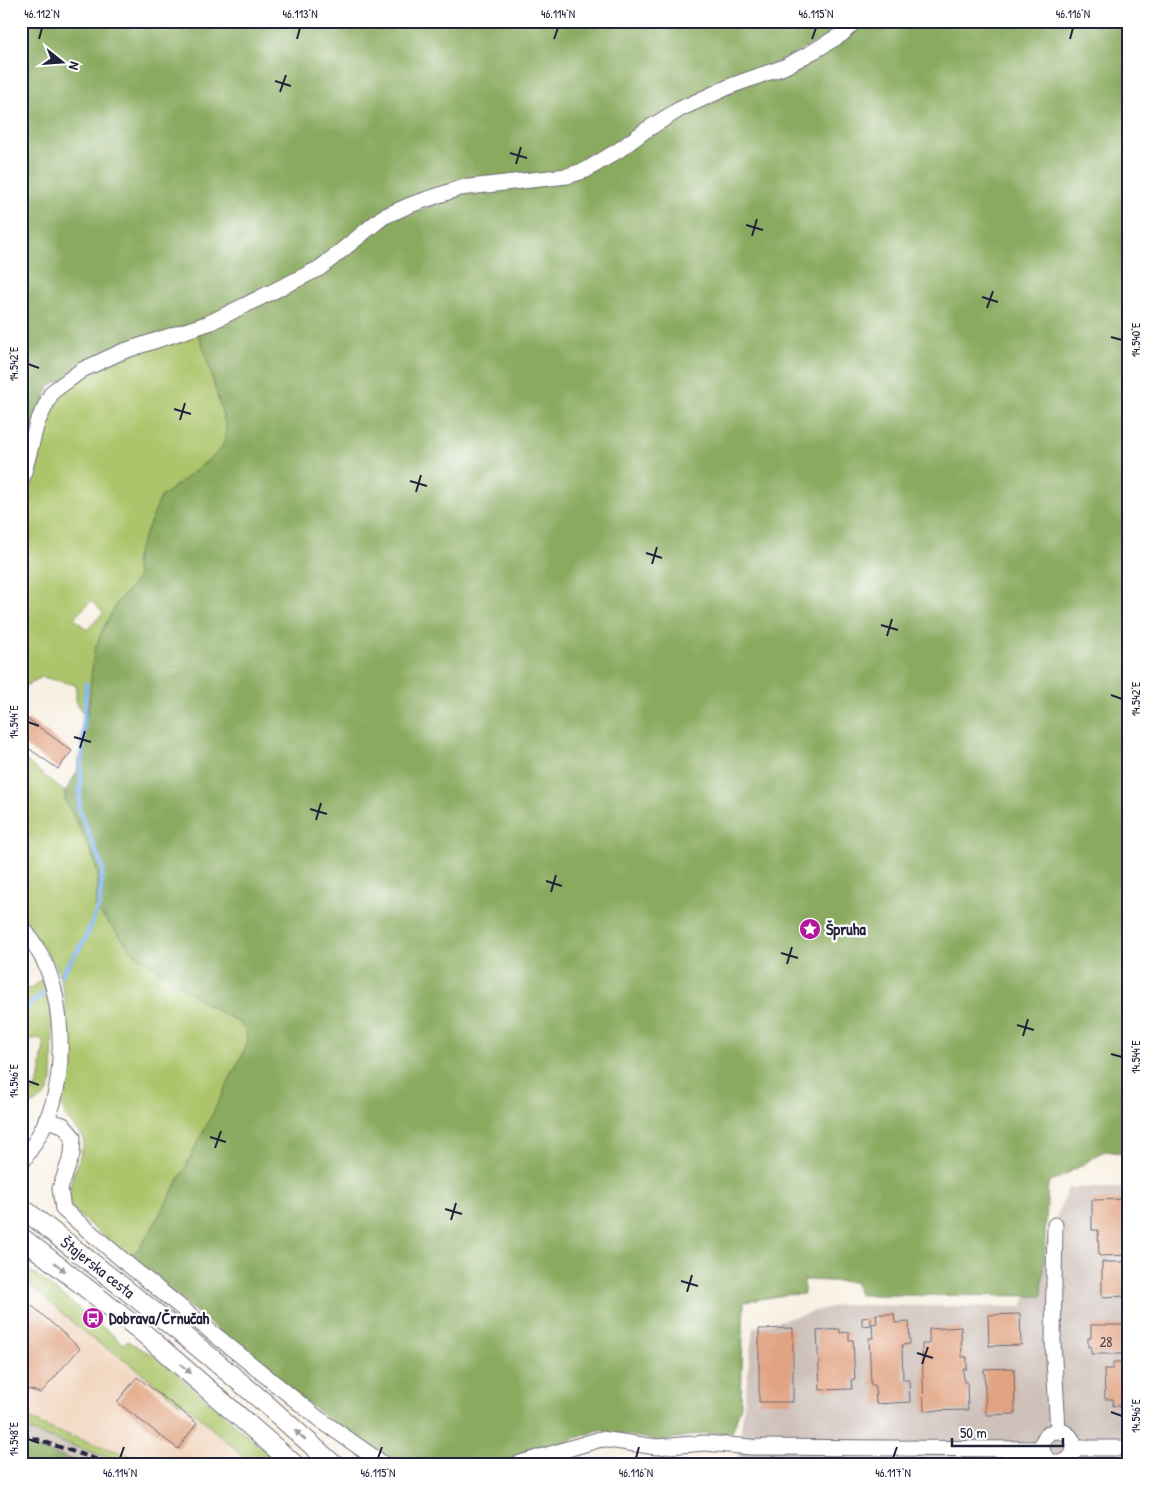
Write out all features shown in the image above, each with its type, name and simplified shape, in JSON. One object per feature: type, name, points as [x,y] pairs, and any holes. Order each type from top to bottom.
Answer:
[{"type":"main road","name":"Štajerska cesta","points":[[21,1207],[183,1334],[266,1404],[334,1465]]},
{"type":"main road","name":"Štajerska cesta","points":[[21,1237],[141,1331],[253,1426],[295,1465]]},
{"type":"street","points":[[21,484],[37,423],[52,392],[82,370],[121,352],[209,323],[320,268],[383,217],[410,205],[460,188],[567,176],[586,170],[680,110],[733,84],[784,67],[814,52],[842,34],[855,21]]},
{"type":"street","points":[[21,925],[44,960],[58,1002],[61,1040],[58,1081],[53,1102],[40,1133],[21,1164]]},
{"type":"street","points":[[46,1120],[63,1125],[73,1137],[72,1154],[60,1189],[63,1209],[131,1267],[319,1419],[385,1465]]},
{"type":"street","points":[[1055,1225],[1053,1342],[1058,1432]]},
{"type":"street","points":[[1058,1432],[1062,1432],[1070,1437],[1074,1448],[1068,1459],[1056,1464],[1048,1460],[1042,1453],[1042,1444],[1046,1436],[1058,1432]]},
{"type":"street","points":[[514,1465],[602,1439],[657,1447],[705,1443],[751,1447],[1042,1449]]},
{"type":"street","points":[[1074,1448],[1129,1448]]},
{"type":"shaded area","points":[[1068,1188],[1129,1188],[1129,1465],[737,1465],[753,1328],[838,1305],[1022,1307]]},
{"type":"shaded area","points":[[21,1277],[89,1337],[127,1361],[180,1403],[182,1401],[252,1465],[158,1465],[46,1427],[21,1413]]},
{"type":"shaded area","points":[[21,1428],[129,1465],[90,1465],[21,1444]]},
{"type":"green space","points":[[21,21],[846,21],[828,36],[573,170],[389,205],[310,268],[244,304],[49,386],[21,464]]},
{"type":"green space","points":[[864,21],[1129,21],[1129,1159],[1119,1153],[1102,1152],[1048,1184],[1042,1296],[859,1295],[855,1282],[804,1280],[804,1294],[785,1295],[744,1302],[741,1406],[732,1433],[705,1433],[660,1441],[599,1430],[530,1455],[491,1465],[396,1465],[341,1430],[128,1257],[139,1248],[148,1235],[180,1178],[248,1043],[246,1031],[238,1022],[209,1006],[134,953],[95,907],[98,880],[95,861],[65,799],[65,792],[77,772],[89,704],[94,651],[118,601],[136,580],[138,575],[136,568],[137,553],[161,497],[210,459],[222,447],[225,440],[226,427],[205,352],[197,331],[264,302],[380,224],[465,193],[567,181],[658,126]]},
{"type":"green space","points":[[197,331],[205,352],[226,427],[225,440],[222,447],[210,459],[161,497],[135,560],[138,575],[136,580],[118,601],[102,631],[95,651],[86,720],[76,701],[76,685],[42,677],[21,688],[21,499],[46,411],[59,391],[114,361]],"holes":[[[91,601],[103,613],[87,630],[74,618]]]},
{"type":"green space","points":[[21,757],[65,792],[65,799],[88,843],[95,861],[98,889],[95,907],[134,953],[209,1006],[238,1022],[246,1031],[248,1043],[195,1150],[148,1235],[139,1248],[128,1257],[76,1213],[70,1203],[70,1189],[81,1155],[84,1138],[65,1116],[62,1106],[68,1041],[65,1001],[57,967],[21,916]]},
{"type":"green space","points":[[43,977],[53,1023],[52,1081],[43,1098],[32,1104],[21,1102],[21,1089],[34,1091],[41,1073],[44,1046],[39,1038],[32,1040],[26,1045],[21,1055],[21,991],[33,987]]},
{"type":"green space","points":[[21,1248],[39,1263],[66,1291],[21,1256]]},
{"type":"green space","points":[[21,1263],[124,1344],[127,1341],[160,1359],[282,1465],[252,1465],[182,1401],[179,1403],[127,1361],[89,1337],[21,1277]]},
{"type":"green space","points":[[21,1413],[46,1427],[158,1465],[129,1465],[21,1428]]},
{"type":"green space","points":[[21,1444],[90,1465],[21,1465]]},
{"type":"building","points":[[28,719],[72,751],[58,769],[21,743],[21,728]]},
{"type":"building","points":[[1129,1199],[1129,1255],[1099,1256],[1098,1230],[1092,1230],[1092,1200]]},
{"type":"building","points":[[1102,1262],[1129,1262],[1129,1296],[1102,1297]]},
{"type":"building","points":[[21,1296],[80,1348],[41,1393],[21,1387]]},
{"type":"building","points":[[876,1314],[894,1314],[895,1323],[909,1322],[910,1344],[902,1345],[903,1380],[909,1380],[910,1402],[876,1404],[875,1385],[871,1385],[869,1338],[873,1338],[872,1324],[877,1323]]},
{"type":"building","points":[[1020,1314],[1021,1345],[989,1346],[988,1315]]},
{"type":"building","points":[[871,1317],[871,1325],[862,1326],[862,1318]]},
{"type":"building","points":[[1091,1325],[1125,1325],[1125,1354],[1091,1354],[1091,1347],[1088,1347],[1088,1338],[1091,1338]]},
{"type":"building","points":[[961,1327],[962,1357],[967,1357],[967,1369],[963,1369],[964,1382],[967,1382],[968,1410],[924,1411],[922,1344],[929,1344],[929,1329]]},
{"type":"building","points":[[793,1328],[793,1402],[759,1402],[759,1329]]},
{"type":"building","points":[[840,1329],[840,1333],[849,1332],[849,1340],[853,1340],[855,1380],[851,1380],[852,1389],[820,1390],[817,1331]]},
{"type":"building","points":[[1113,1362],[1129,1362],[1129,1406],[1113,1406],[1113,1399],[1105,1399],[1104,1369],[1113,1369]]},
{"type":"building","points":[[1014,1368],[1015,1414],[986,1415],[984,1369]]},
{"type":"building","points":[[137,1377],[197,1423],[178,1449],[117,1402]]},
{"type":"waterway","points":[[61,975],[86,938],[99,905],[103,869],[79,809],[86,684]]},
{"type":"waterway","points":[[21,1013],[43,993]]},
{"type":"railway","points":[[21,1434],[113,1465]]},
{"type":"place","name":"Špruha","points":[[810,929]]},
{"type":"place","name":"Dobrava/Črnučah","points":[[93,1318]]}]
